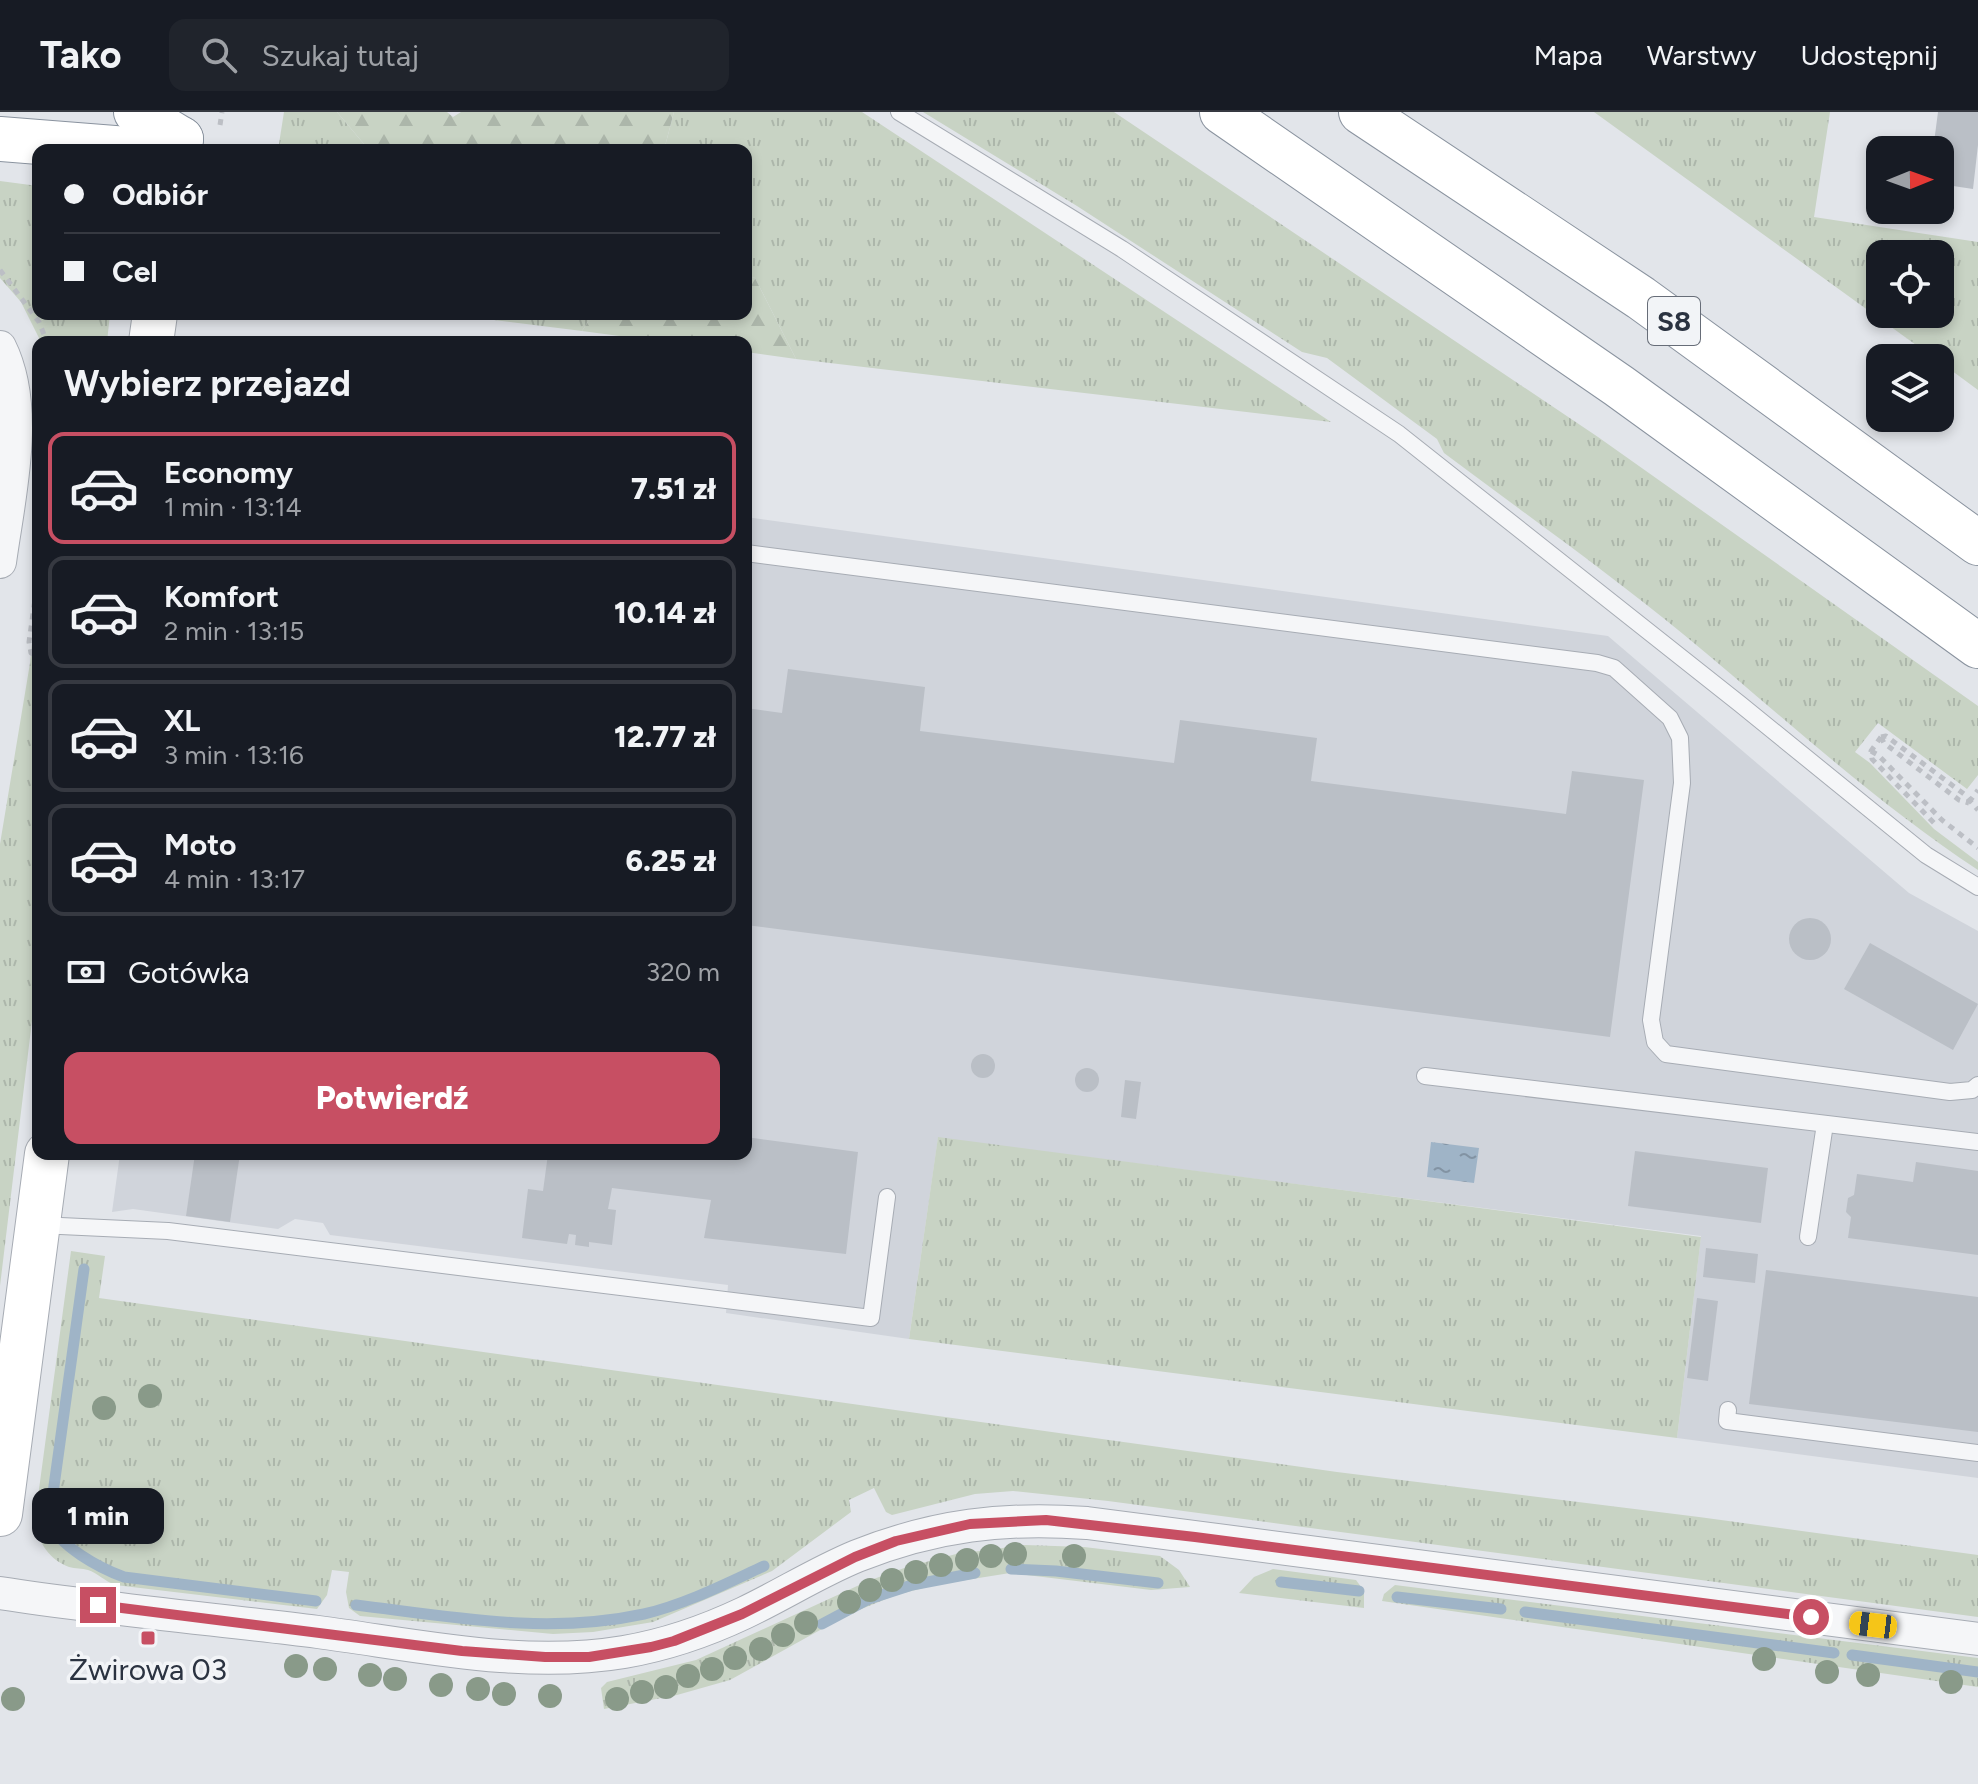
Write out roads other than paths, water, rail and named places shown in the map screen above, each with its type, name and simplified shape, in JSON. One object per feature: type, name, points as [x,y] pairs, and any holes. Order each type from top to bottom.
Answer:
[{"type":"main road","points":[[136,112],[182,134]]},
{"type":"main road","points":[[1222,112],[1619,386],[1978,646]]},
{"type":"main road","name":"S8","points":[[1361,112],[1641,298],[1978,543]]},
{"type":"main road","points":[[145,144],[182,134]]},
{"type":"main road","points":[[0,139],[64,144]]},
{"type":"main road","points":[[0,1514],[46,1160]]},
{"type":"street","points":[[0,347],[8,362],[17,405],[11,487],[0,562]]},
{"type":"street","points":[[0,1593],[462,1651],[569,1658],[622,1653],[674,1641],[742,1614],[855,1557],[896,1541],[970,1524],[1046,1520],[1192,1536],[1978,1639]]},
{"type":"lane","points":[[899,112],[1122,249],[1399,434],[1913,845],[1978,887]]},
{"type":"lane","points":[[752,554],[1597,663],[1614,668],[1670,718],[1680,738],[1682,783],[1651,1020],[1655,1042],[1666,1054],[1950,1092],[1972,1090],[1978,1085]]},
{"type":"lane","points":[[1425,1076],[1978,1142]]},
{"type":"lane","points":[[1808,1237],[1825,1124]]},
{"type":"lane","points":[[37,1225],[168,1231],[871,1318],[887,1197]]},
{"type":"lane","points":[[1728,1410],[1727,1421],[1978,1453]]},
{"type":"water","points":[[1431,1142],[1479,1148],[1474,1183],[1427,1177]]},
{"type":"waterway","points":[[84,1269],[49,1522],[54,1531],[81,1555],[124,1577],[316,1601]]},
{"type":"waterway","points":[[356,1605],[500,1622],[536,1624],[608,1620],[675,1605],[764,1566]]},
{"type":"waterway","points":[[1011,1569],[1158,1583]]},
{"type":"waterway","points":[[822,1624],[869,1599],[912,1585],[975,1573]]},
{"type":"waterway","points":[[1281,1582],[1359,1591]]},
{"type":"waterway","points":[[1397,1597],[1501,1609]]},
{"type":"waterway","points":[[1525,1612],[1834,1653]]},
{"type":"waterway","points":[[1852,1655],[1978,1672]]},
{"type":"place","name":"Żwirowa 03","points":[[148,1638]]}]
